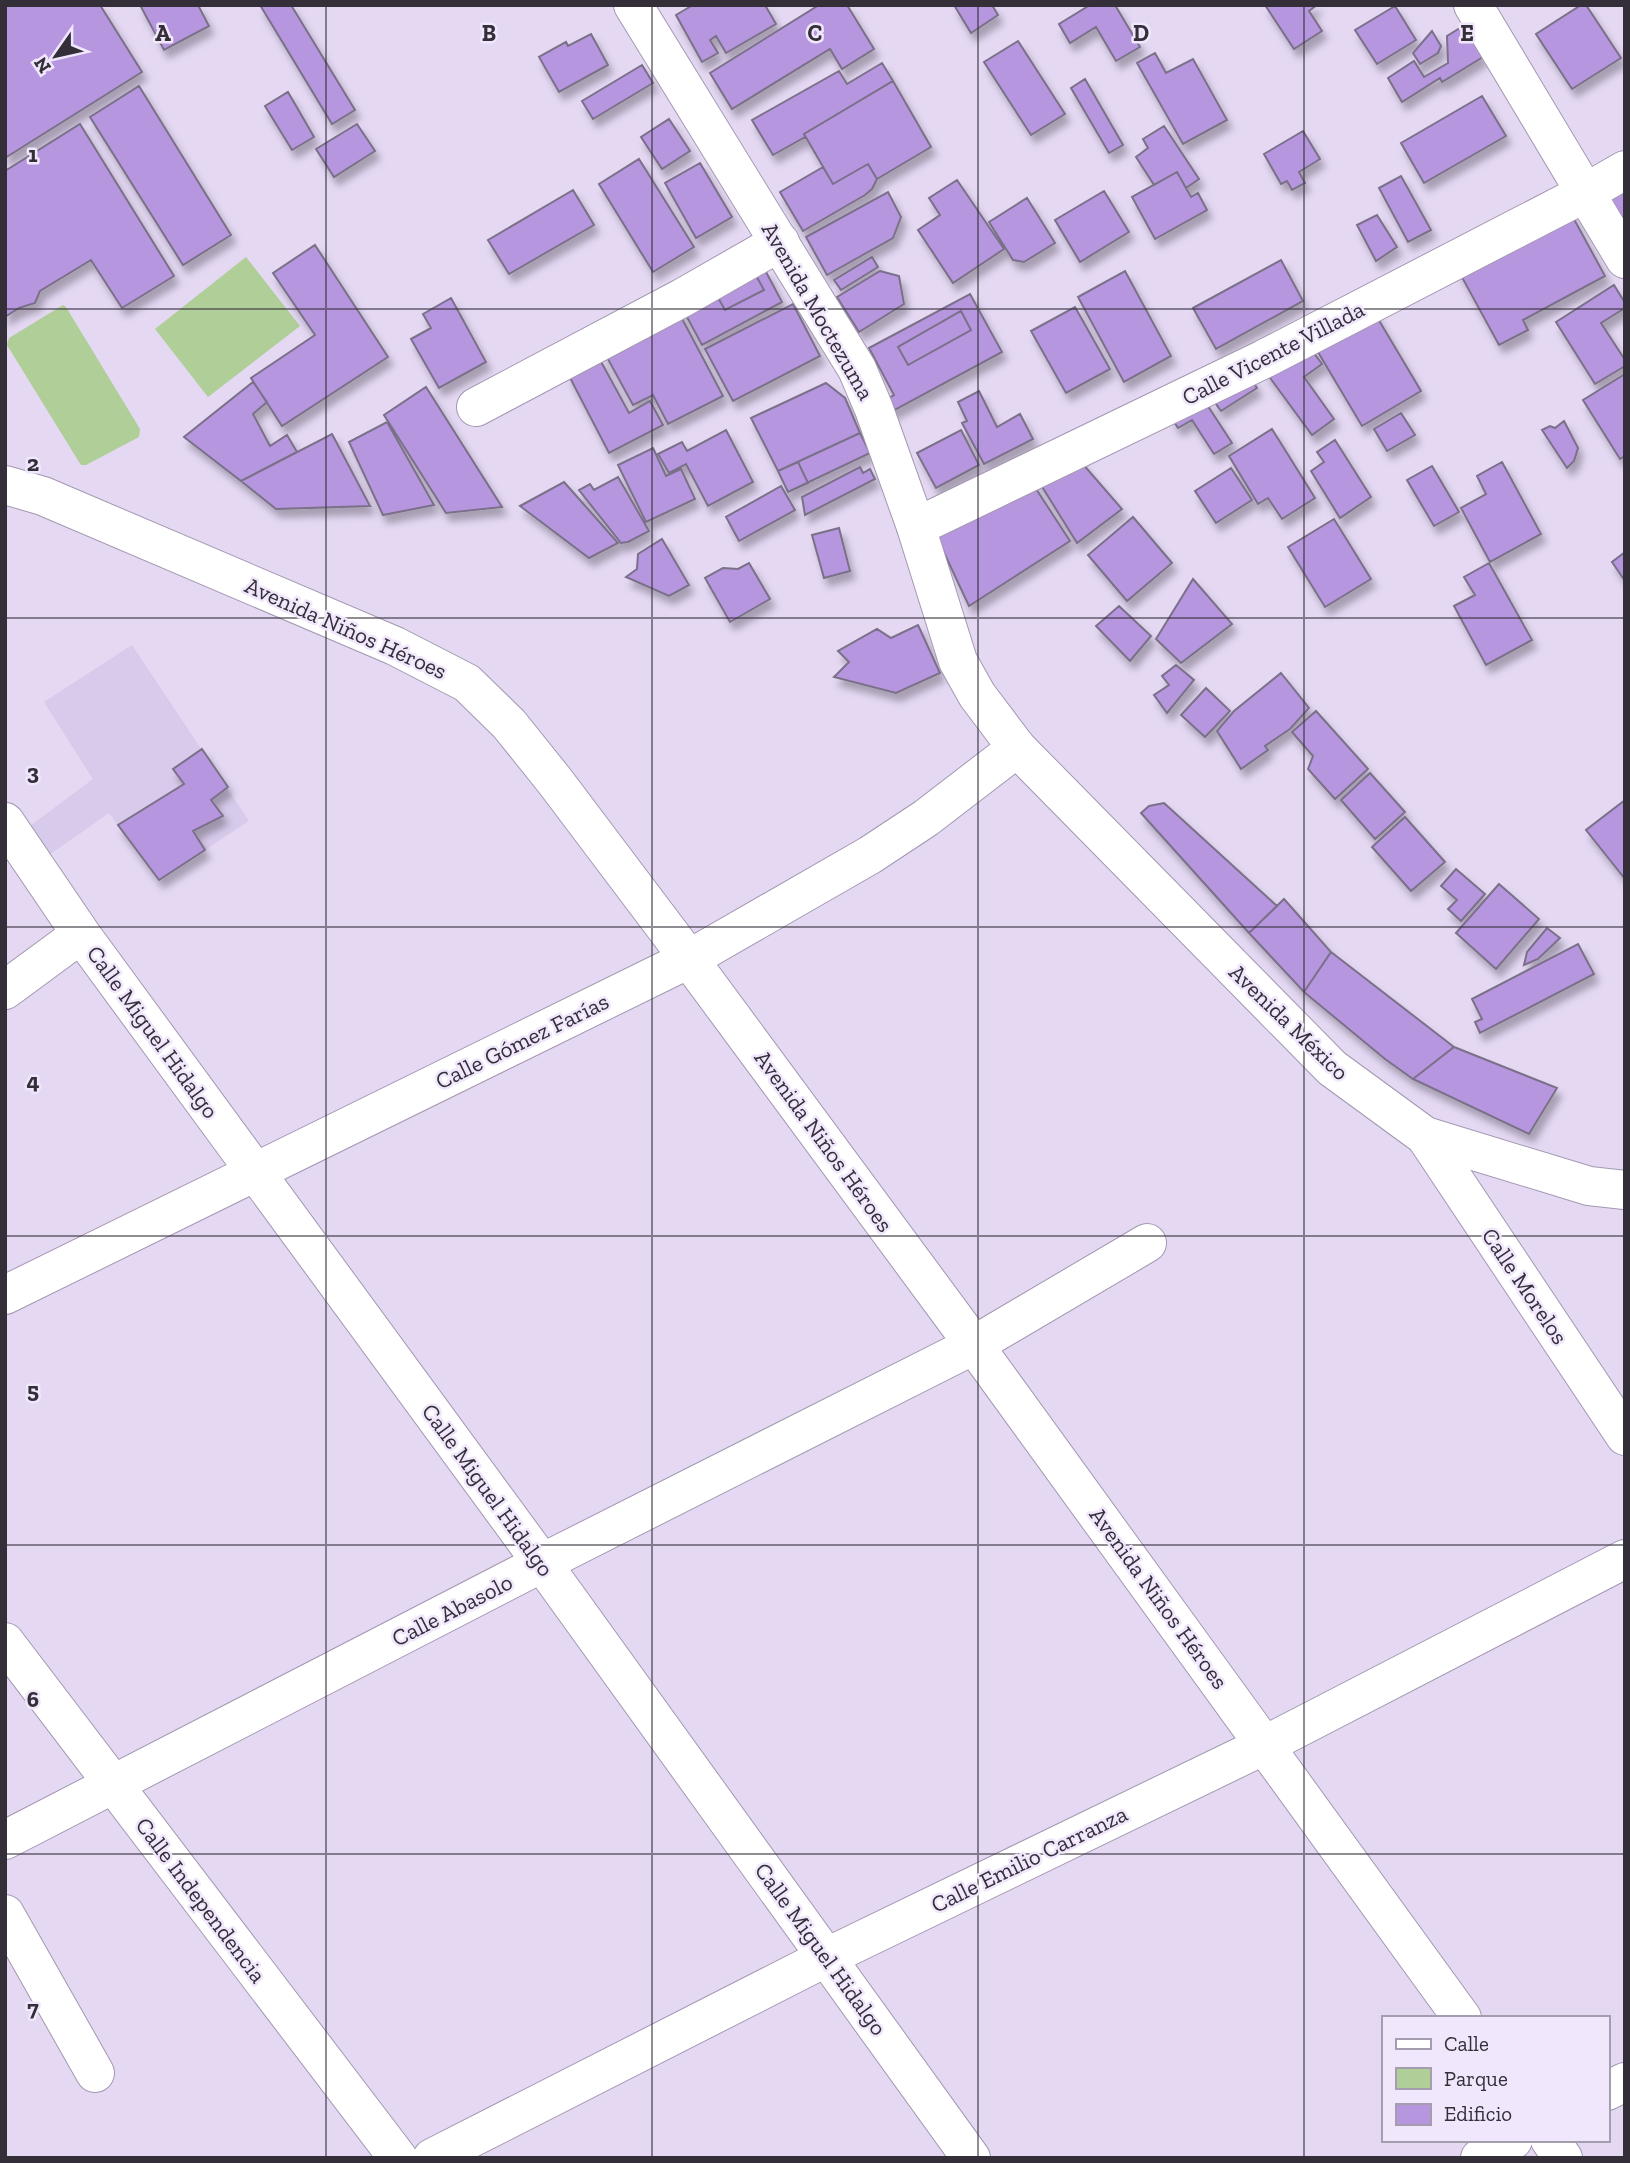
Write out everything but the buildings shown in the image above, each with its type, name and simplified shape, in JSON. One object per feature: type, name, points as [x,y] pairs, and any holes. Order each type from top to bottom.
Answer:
[{"type":"street","name":"Avenida Moctezuma","points":[[633,5],[857,369],[916,527],[958,661],[977,695],[1017,748]]},
{"type":"street","points":[[1473,5],[1625,259]]},
{"type":"street","name":"Calle Vicente Villada","points":[[916,527],[1264,359],[1625,170]]},
{"type":"street","points":[[476,407],[682,298],[780,242]]},
{"type":"street","name":"Avenida Niños Héroes","points":[[5,485],[43,496],[395,646],[467,682],[509,724],[689,959],[974,1345],[1461,2016]]},
{"type":"street","name":"Calle Gómez Farías","points":[[5,1295],[689,959],[870,855],[926,818],[1017,748]]},
{"type":"street","name":"Avenida México","points":[[1017,748],[1332,1069],[1426,1136],[1589,1186],[1625,1190]]},
{"type":"street","name":"Calle Miguel Hidalgo","points":[[5,822],[81,934],[542,1563],[971,2158]]},
{"type":"street","points":[[5,989],[81,934]]},
{"type":"street","name":"Calle Morelos","points":[[1426,1136],[1625,1436]]},
{"type":"street","name":"Calle Abasolo","points":[[5,1840],[542,1563],[974,1345],[1147,1243]]},
{"type":"street","name":"Calle Emilio Carranza","points":[[432,2158],[827,1957],[1265,1745],[1625,1559]]},
{"type":"street","name":"Calle Independencia","points":[[5,1642],[398,2158]]},
{"type":"street","points":[[5,1914],[95,2073]]},
{"type":"street","points":[[1609,2090],[1625,2082]]},
{"type":"street","points":[[1480,2158],[1509,2142]]},
{"type":"street","points":[[1551,2142],[1563,2158]]},
{"type":"shaded area","points":[[132,645],[249,821],[159,880],[109,813],[39,862],[30,826],[93,779],[44,702]]},
{"type":"green space","points":[[246,257],[300,326],[208,397],[155,329]]},
{"type":"green space","points":[[63,305],[140,429],[139,437],[86,465],[79,462],[7,345],[9,338]]}]
